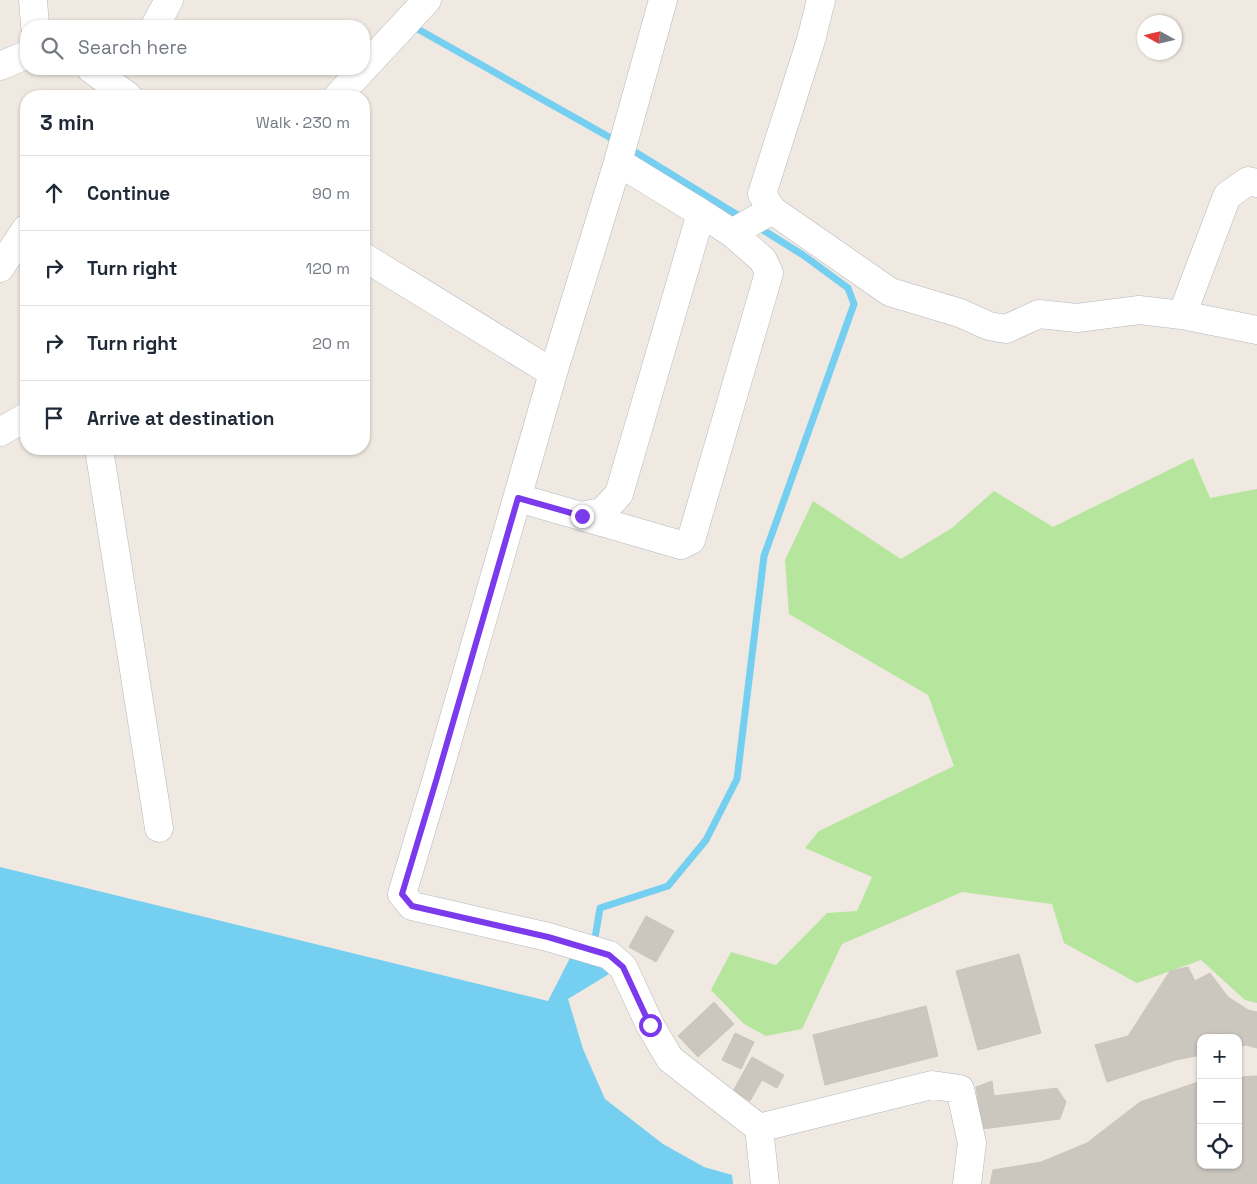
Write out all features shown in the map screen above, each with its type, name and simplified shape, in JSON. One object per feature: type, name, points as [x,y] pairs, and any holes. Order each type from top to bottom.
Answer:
[{"type":"street","points":[[33,0],[35,20]]},
{"type":"street","points":[[158,20],[169,0]]},
{"type":"street","points":[[370,61],[427,0]]},
{"type":"street","points":[[663,0],[618,162],[553,372],[402,894],[412,906],[548,937],[609,955],[623,967],[650,1025],[670,1059],[759,1128],[765,1184]]},
{"type":"street","points":[[821,0],[811,40],[762,194],[772,210],[890,292],[960,313],[989,326],[1006,329],[1039,314],[1077,318],[1139,310],[1182,315],[1257,330]]},
{"type":"street","points":[[0,66],[20,58]]},
{"type":"street","points":[[101,75],[123,88]]},
{"type":"street","points":[[344,90],[357,75]]},
{"type":"street","points":[[518,498],[681,545],[691,540],[769,273],[764,260],[732,233],[618,162]]},
{"type":"street","points":[[1182,315],[1227,196],[1248,181],[1257,183]]},
{"type":"street","points":[[732,233],[772,210]]},
{"type":"street","points":[[582,516],[602,512],[619,494],[701,213]]},
{"type":"street","points":[[0,268],[20,237]]},
{"type":"street","points":[[370,261],[553,372]]},
{"type":"street","points":[[0,432],[20,420]]},
{"type":"street","points":[[100,455],[159,828]]},
{"type":"street","points":[[759,1128],[932,1086],[960,1089],[972,1143],[967,1184]]},
{"type":"green space","points":[[1193,458],[1210,498],[1257,489],[1257,1003],[1245,1000],[1201,960],[1137,983],[1064,943],[1052,904],[962,892],[842,944],[802,1029],[766,1036],[744,1024],[711,990],[731,952],[776,965],[827,913],[857,911],[872,877],[805,848],[819,831],[954,766],[928,695],[789,614],[785,560],[813,501],[901,559],[952,528],[994,491],[1053,527]]},
{"type":"water","points":[[0,867],[548,1001],[571,956],[592,959],[609,974],[568,999],[583,1049],[605,1099],[663,1144],[704,1167],[732,1175],[733,1184],[0,1184]]},
{"type":"building","points":[[646,916],[674,931],[656,962],[629,947]]},
{"type":"building","points":[[1019,954],[1041,1033],[978,1050],[956,971]]},
{"type":"building","points":[[1188,967],[1195,981],[1210,973],[1228,997],[1248,1010],[1257,1012],[1257,1048],[1246,1045],[1242,1046],[1242,1034],[1197,1034],[1197,1056],[1176,1060],[1107,1082],[1095,1045],[1128,1036],[1170,971]]},
{"type":"building","points":[[714,1002],[734,1024],[698,1057],[678,1036]]},
{"type":"building","points":[[926,1006],[938,1056],[825,1085],[813,1035]]},
{"type":"building","points":[[735,1033],[754,1042],[741,1069],[722,1060]]},
{"type":"building","points":[[752,1057],[784,1075],[777,1088],[762,1080],[750,1101],[733,1091]]},
{"type":"building","points":[[1257,1076],[1257,1184],[990,1184],[993,1170],[1041,1162],[1087,1143],[1140,1102],[1197,1082],[1197,1169],[1242,1169],[1242,1077]]},
{"type":"building","points":[[992,1081],[994,1096],[1057,1088],[1066,1102],[1060,1119],[982,1129],[976,1087]]},
{"type":"waterway","points":[[416,28],[618,142]]},
{"type":"waterway","points":[[627,147],[744,219]]},
{"type":"waterway","points":[[594,944],[600,908],[668,886],[706,840],[737,779],[764,556],[854,304],[848,288],[803,255],[758,227]]},
{"type":"route","points":[[582,516],[518,498],[402,894],[412,906],[548,937],[609,955],[623,967],[650,1025]]}]
